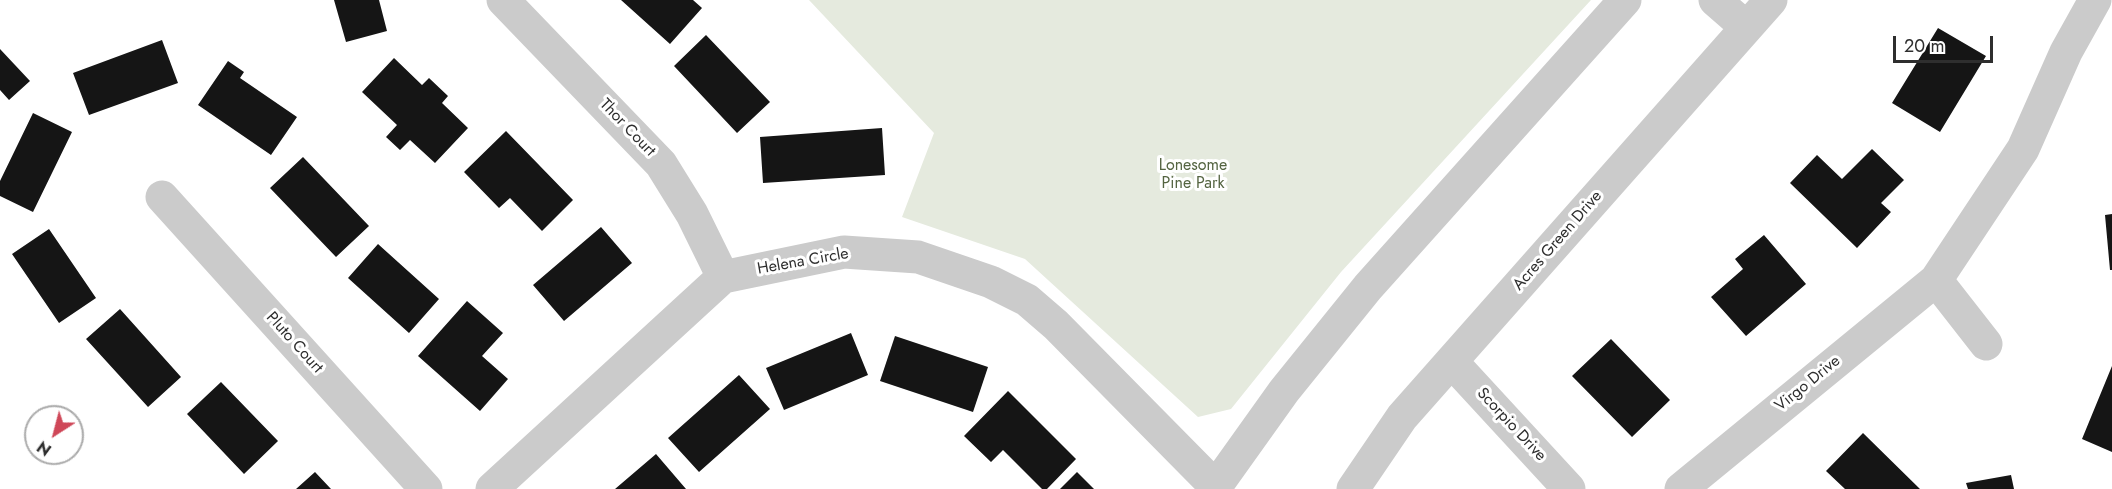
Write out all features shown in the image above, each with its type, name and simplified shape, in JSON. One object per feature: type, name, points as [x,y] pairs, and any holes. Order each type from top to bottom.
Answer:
[{"type":"street","name":"Thor Court","points":[[503,0],[661,164],[692,214],[723,277]]},
{"type":"street","points":[[1216,488],[1284,391],[1368,287],[1625,0]]},
{"type":"street","points":[[1714,0],[1746,27]]},
{"type":"street","name":"Acres Green Drive","points":[[1353,489],[1402,417],[1771,0]]},
{"type":"street","name":"Virgo Drive","points":[[1681,489],[1936,280],[2023,149],[2066,52],[2095,0]]},
{"type":"street","name":"Pluto Court","points":[[162,197],[426,489]]},
{"type":"street","name":"Helena Circle","points":[[723,277],[844,252],[918,257],[991,282],[1026,300],[1056,325],[1216,488]]},
{"type":"street","points":[[492,489],[723,277]]},
{"type":"street","points":[[1936,280],[1986,344]]},
{"type":"street","name":"Scorpio Drive","points":[[1452,362],[1569,489]]},
{"type":"green space","name":"Lonesome Pine Park","points":[[809,0],[1591,0],[1341,272],[1231,409],[1198,417],[1025,259],[902,217],[934,133]]},
{"type":"building","points":[[334,0],[379,0],[387,31],[346,42]]},
{"type":"building","points":[[621,0],[693,0],[702,8],[670,44]]},
{"type":"building","points":[[1938,28],[1986,56],[1940,132],[1892,103]]},
{"type":"building","points":[[706,35],[770,102],[737,133],[674,66]]},
{"type":"building","points":[[162,40],[178,83],[89,115],[73,73]]},
{"type":"building","points":[[0,49],[30,81],[9,100],[0,90]]},
{"type":"building","points":[[394,58],[422,85],[429,78],[448,96],[442,103],[468,128],[435,163],[410,140],[400,150],[386,137],[397,125],[362,92]]},
{"type":"building","points":[[228,61],[244,72],[240,78],[297,117],[271,155],[198,105]]},
{"type":"building","points":[[33,113],[72,132],[33,212],[0,196],[0,181]]},
{"type":"building","points":[[882,128],[885,175],[763,183],[760,137]]},
{"type":"building","points":[[506,131],[573,200],[542,231],[510,198],[499,208],[464,172]]},
{"type":"building","points":[[1872,149],[1904,180],[1881,203],[1891,212],[1857,248],[1790,183],[1817,155],[1842,179]]},
{"type":"building","points":[[303,157],[369,226],[336,257],[270,188]]},
{"type":"building","points":[[2112,214],[2112,270],[2110,270],[2105,215]]},
{"type":"building","points":[[601,227],[632,263],[564,321],[533,285]]},
{"type":"building","points":[[49,229],[96,298],[59,323],[12,254]]},
{"type":"building","points":[[1764,235],[1806,284],[1746,336],[1711,297],[1743,269],[1735,259]]},
{"type":"building","points":[[378,244],[439,299],[409,333],[348,278]]},
{"type":"building","points":[[467,301],[503,333],[482,356],[508,379],[480,411],[418,356]]},
{"type":"building","points":[[120,309],[181,377],[148,407],[86,339]]},
{"type":"building","points":[[851,333],[868,375],[784,410],[766,368]]},
{"type":"building","points":[[895,336],[988,367],[973,412],[880,381]]},
{"type":"building","points":[[1611,339],[1670,400],[1632,437],[1572,376]]},
{"type":"building","points":[[2112,366],[2112,452],[2082,439]]},
{"type":"building","points":[[739,375],[770,409],[699,472],[668,438]]},
{"type":"building","points":[[221,382],[278,441],[244,474],[187,414]]},
{"type":"building","points":[[1008,391],[1076,459],[1047,489],[1042,489],[1003,450],[991,462],[964,436]]},
{"type":"building","points":[[1863,433],[1920,489],[1845,489],[1826,471]]},
{"type":"building","points":[[656,454],[686,489],[615,489]]},
{"type":"building","points":[[315,472],[331,489],[296,489]]},
{"type":"building","points":[[1077,472],[1094,489],[1060,489]]},
{"type":"building","points":[[2011,475],[2014,489],[1968,489],[1966,483]]}]
